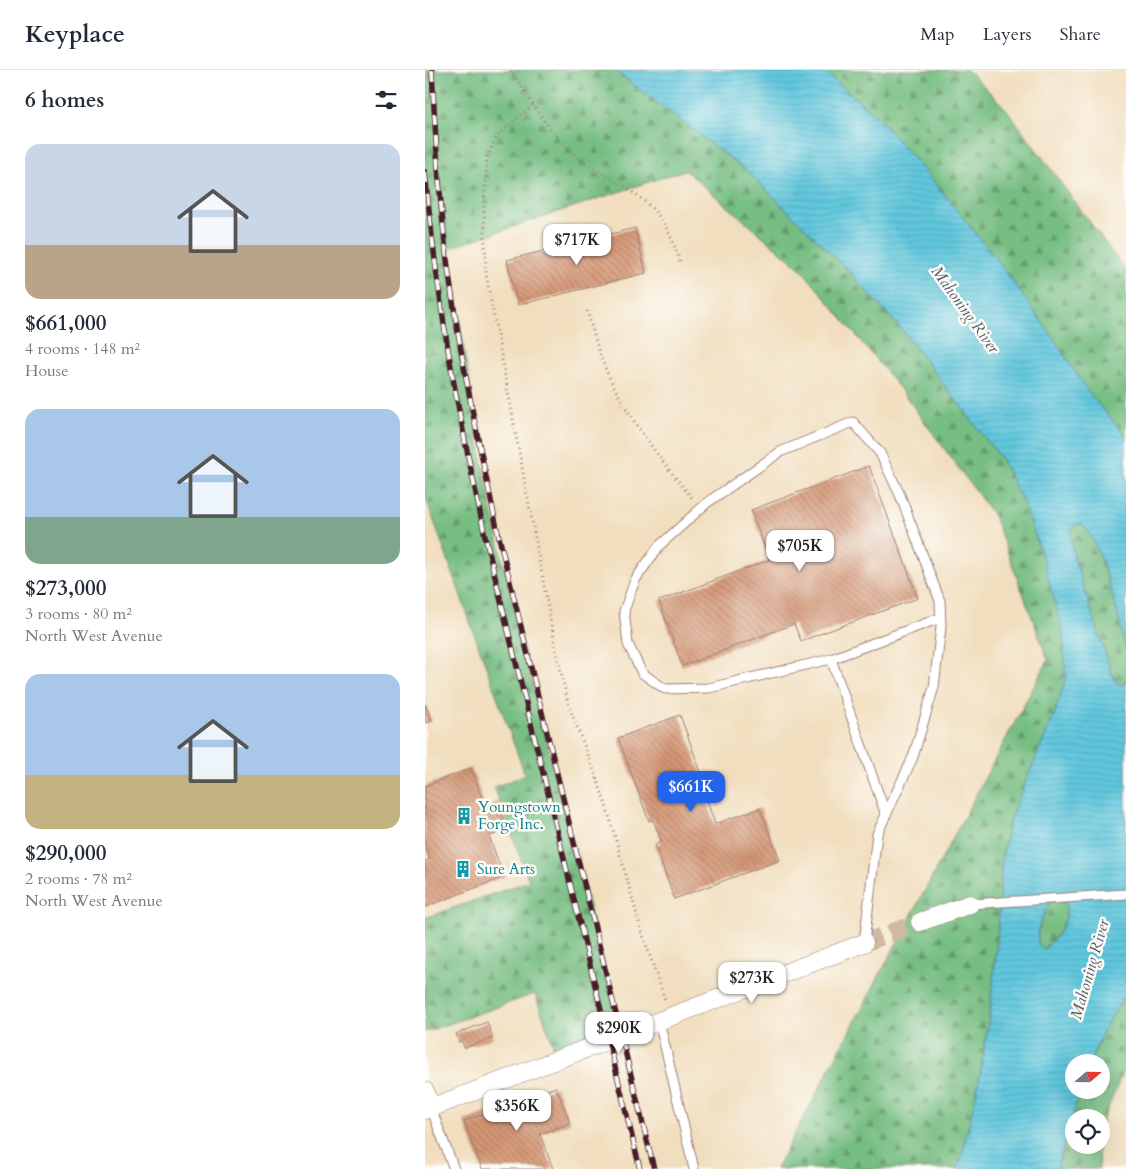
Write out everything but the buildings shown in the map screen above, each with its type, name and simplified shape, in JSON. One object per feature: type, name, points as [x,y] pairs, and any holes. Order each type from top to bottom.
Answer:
[{"type":"street","points":[[920,922],[971,904]]},
{"type":"street","points":[[425,1091],[428,1109],[864,943]]},
{"type":"lane","points":[[864,943],[877,834],[913,757],[934,687],[940,618],[940,601],[901,495],[880,453],[853,422],[780,452],[700,508],[659,546],[635,580],[624,611],[629,644],[642,673],[665,689],[709,688],[831,659],[940,618]]},
{"type":"lane","points":[[831,659],[885,815]]},
{"type":"lane","points":[[971,904],[1126,894]]},
{"type":"lane","points":[[665,1019],[694,1169]]},
{"type":"lane","points":[[428,1109],[454,1169]]},
{"type":"path","points":[[511,70],[549,127],[578,157],[599,173],[627,188],[649,205],[662,220],[673,240],[681,265]]},
{"type":"path","points":[[533,105],[497,136],[487,158],[484,207],[486,274],[552,632],[569,707],[592,765],[605,805],[665,1019]]},
{"type":"path","points":[[587,311],[605,370],[632,418],[661,460],[700,508]]},
{"type":"green space","points":[[425,70],[614,70],[747,171],[843,265],[902,330],[1002,460],[1025,507],[1041,552],[1059,615],[1063,633],[1066,677],[1054,715],[1011,816],[1002,857],[997,943],[990,1011],[980,1076],[963,1151],[957,1169],[776,1169],[1048,660],[994,516],[898,386],[802,270],[685,170],[449,248],[477,428],[497,535],[542,723],[622,1035],[558,1059],[535,994],[425,1032],[425,918],[529,881],[494,787],[525,775],[425,496]]},
{"type":"green space","points":[[823,70],[968,70],[1007,110],[1126,271],[1126,436],[1089,393],[1052,336],[995,257],[936,184],[878,118]]},
{"type":"green space","points":[[1082,524],[1089,530],[1095,543],[1124,638],[1126,653],[1125,683],[1116,682],[1112,674],[1074,558],[1071,532],[1075,525]]},
{"type":"green space","points":[[1065,900],[1066,914],[1062,928],[1043,949],[1038,941],[1038,930],[1042,918],[1050,902]]},
{"type":"green space","points":[[1126,994],[1126,1064],[1108,1109],[1074,1109],[1077,1099],[1110,1099],[1110,1054],[1093,1054],[1105,1027]]},
{"type":"green space","points":[[1065,1142],[1065,1154],[1098,1154],[1099,1169],[1057,1169]]},
{"type":"water","name":"Mahoning River","points":[[614,70],[823,70],[878,118],[936,184],[995,257],[1052,336],[1089,393],[1126,436],[1126,653],[1115,604],[1096,548],[1082,524],[1075,525],[1071,532],[1074,558],[1112,674],[1116,682],[1121,684],[1125,683],[1126,680],[1126,994],[1105,1027],[1093,1054],[1065,1054],[1065,1099],[1077,1099],[1074,1109],[1065,1109],[1065,1142],[1057,1169],[957,1169],[963,1151],[980,1076],[990,1011],[997,943],[1002,857],[1011,816],[1054,715],[1066,677],[1063,633],[1041,552],[1025,507],[1002,460],[902,330],[843,265],[747,171]],"holes":[[[1065,900],[1066,914],[1062,928],[1054,939],[1044,949],[1040,947],[1038,930],[1050,902]]]},
{"type":"tunnel","points":[[864,943],[920,922]]},
{"type":"railway","points":[[432,70],[437,161],[446,252],[456,323],[476,428],[498,533],[654,1169]]},
{"type":"railway","points":[[425,172],[448,349],[485,536],[640,1169]]},
{"type":"place","name":"Youngstown Forge Inc.","points":[[464,816]]},
{"type":"place","name":"Sure Arts","points":[[463,869]]}]
